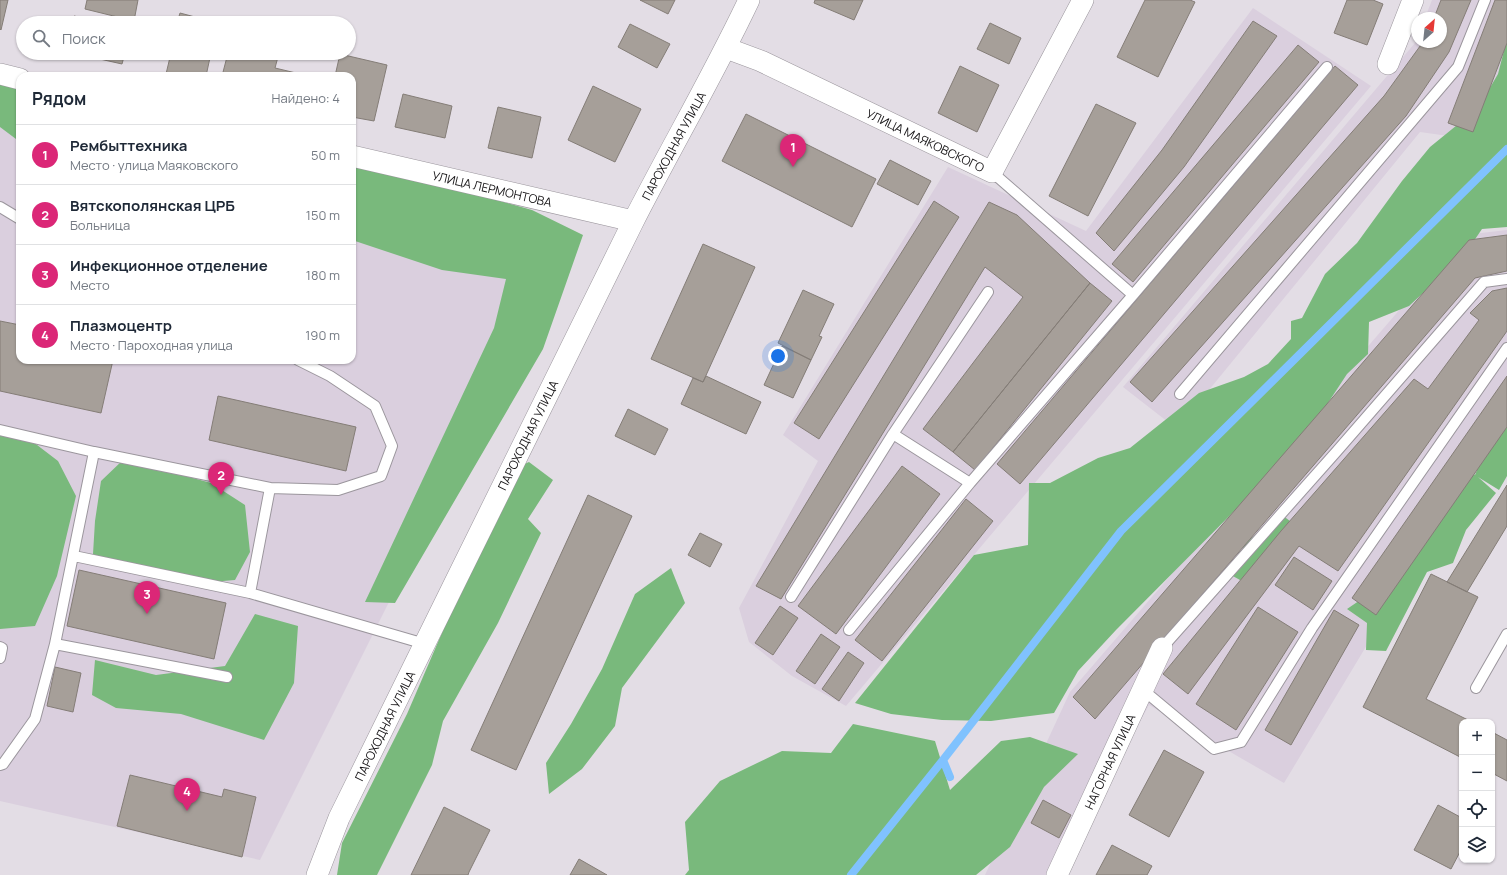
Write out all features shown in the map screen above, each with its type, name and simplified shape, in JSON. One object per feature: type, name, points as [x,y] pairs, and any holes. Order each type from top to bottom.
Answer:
[{"type":"street","name":"ПАРОХОДНАЯ УЛИЦА","points":[[317,875],[339,818],[633,221],[726,48],[749,0]]},
{"type":"street","name":"УЛИЦА МАЯКОВСКОГО","points":[[726,48],[761,61],[992,172],[1083,0]]},
{"type":"street","points":[[1388,64],[1413,0]]},
{"type":"street","points":[[0,74],[16,78]]},
{"type":"street","name":"УЛИЦА ЛЕРМОНТОВА","points":[[356,157],[633,221]]},
{"type":"street","name":"НАГОРНАЯ УЛИЦА","points":[[1057,875],[1162,648]]},
{"type":"lane","points":[[1180,394],[1458,67],[1485,0]]},
{"type":"lane","points":[[849,630],[970,483],[1133,295],[1327,67]]},
{"type":"lane","points":[[992,172],[1133,295]]},
{"type":"lane","points":[[0,207],[16,217]]},
{"type":"lane","points":[[1162,648],[1337,451],[1484,282],[1507,279]]},
{"type":"lane","points":[[791,596],[893,434],[988,292]]},
{"type":"lane","points":[[1142,689],[1214,749],[1241,742],[1312,628],[1507,348]]},
{"type":"lane","points":[[0,430],[94,452],[270,488],[338,490],[381,476],[392,446],[375,406],[330,376],[306,364]]},
{"type":"lane","points":[[893,434],[970,483]]},
{"type":"lane","points":[[1,763],[35,719],[55,644],[94,452]]},
{"type":"lane","points":[[250,593],[270,488]]},
{"type":"lane","points":[[74,556],[250,593],[425,644]]},
{"type":"lane","points":[[1476,688],[1507,634]]},
{"type":"lane","points":[[55,644],[227,677]]},
{"type":"lane","points":[[0,648],[2,648],[0,658]]},
{"type":"shaded area","points":[[1432,0],[1507,0],[1507,63],[1477,140],[1420,132],[1177,429],[1123,387],[1411,48],[1447,48],[1447,12],[1427,12]]},
{"type":"shaded area","points":[[1253,8],[1371,86],[846,706],[792,676],[749,642],[739,608],[818,461],[783,435],[948,167],[1086,231]]},
{"type":"shaded area","points":[[0,111],[16,114],[16,364],[356,364],[356,186],[574,232],[260,860],[0,801]]},
{"type":"shaded area","points":[[1507,230],[1507,447],[1379,625],[1284,783],[1149,705],[1056,875],[985,875],[1070,692],[1464,235]]},
{"type":"green space","points":[[1507,39],[1507,227],[1482,229],[1465,254],[1409,306],[1369,322],[1368,354],[1347,374],[1324,409],[1290,455],[1116,630],[1078,671],[1054,713],[991,721],[942,720],[891,714],[855,703],[974,555],[1028,545],[1029,483],[1050,483],[1098,458],[1130,448],[1199,393],[1244,377],[1268,364],[1291,339],[1291,321],[1302,318],[1325,274],[1357,243],[1402,181],[1430,147],[1478,108],[1498,74]]},
{"type":"green space","points":[[0,82],[16,84],[16,139],[0,127]]},
{"type":"green space","points":[[356,166],[441,184],[532,210],[583,235],[543,349],[395,603],[365,602],[494,328],[506,279],[442,270],[356,241]]},
{"type":"green space","points":[[1507,397],[1507,476],[1499,490],[1478,477],[1496,493],[1466,530],[1453,563],[1427,572],[1386,651],[1366,650],[1367,623],[1347,609],[1375,590],[1459,463],[1475,475]]},
{"type":"green space","points":[[0,429],[24,435],[58,461],[76,496],[57,576],[35,626],[0,629]]},
{"type":"green space","points":[[124,459],[211,483],[245,505],[250,552],[235,580],[199,583],[113,566],[93,554],[95,521],[101,481]]},
{"type":"green space","points":[[529,462],[553,480],[528,519],[541,533],[498,623],[443,721],[432,765],[377,875],[337,875],[342,843],[407,714],[485,533],[506,472]]},
{"type":"green space","points":[[1282,515],[1307,534],[1275,575],[1240,580],[1231,575],[1245,543]]},
{"type":"green space","points":[[671,568],[685,603],[622,688],[615,726],[582,769],[549,794],[546,763],[571,724],[602,669],[635,594]]},
{"type":"green space","points":[[255,614],[298,626],[294,683],[264,740],[181,714],[116,708],[92,695],[95,660],[156,675],[225,666]]},
{"type":"green space","points":[[853,724],[935,741],[950,790],[1001,741],[1030,737],[1078,754],[1044,787],[1010,847],[976,875],[685,875],[689,870],[685,822],[720,781],[782,751],[831,753]]},
{"type":"building","points":[[0,0],[8,0],[1,30],[0,29]]},
{"type":"building","points":[[87,0],[138,0],[135,16],[114,16],[85,9]]},
{"type":"building","points":[[640,0],[675,0],[668,14]]},
{"type":"building","points":[[815,0],[863,0],[854,20],[814,3]]},
{"type":"building","points":[[1145,0],[1190,0],[1195,2],[1158,77],[1117,57]]},
{"type":"building","points":[[1347,0],[1373,0],[1383,4],[1367,45],[1334,33]]},
{"type":"building","points":[[1441,0],[1471,0],[1449,52],[1406,116],[1152,402],[1130,382],[1384,96],[1419,48],[1447,48],[1447,12],[1436,12]]},
{"type":"building","points":[[1495,0],[1507,0],[1507,43],[1473,132],[1448,123]]},
{"type":"building","points":[[180,13],[191,16],[179,16]]},
{"type":"building","points":[[1253,21],[1277,36],[1184,167],[1114,251],[1096,233],[1162,150]]},
{"type":"building","points":[[990,23],[1021,38],[1009,64],[977,49]]},
{"type":"building","points":[[630,24],[670,44],[657,68],[618,47]]},
{"type":"building","points":[[1298,45],[1319,62],[1133,282],[1112,264]]},
{"type":"building","points":[[356,58],[387,65],[374,121],[356,118],[356,72],[336,72],[339,60],[356,60]]},
{"type":"building","points":[[104,60],[123,60],[122,64]]},
{"type":"building","points":[[169,60],[209,60],[207,72],[166,72]]},
{"type":"building","points":[[226,60],[277,60],[275,68],[292,72],[223,72]]},
{"type":"building","points":[[960,66],[999,85],[977,132],[938,113]]},
{"type":"building","points":[[1335,66],[1358,85],[1020,484],[997,464]]},
{"type":"building","points":[[593,86],[641,109],[615,162],[568,140]]},
{"type":"building","points":[[403,94],[452,106],[445,138],[395,127]]},
{"type":"building","points":[[1096,104],[1136,123],[1088,216],[1049,196]]},
{"type":"building","points":[[498,107],[541,117],[532,158],[488,148]]},
{"type":"building","points":[[746,114],[876,179],[852,227],[722,161]]},
{"type":"building","points":[[890,160],[931,181],[918,205],[877,184]]},
{"type":"building","points":[[934,201],[959,217],[819,439],[794,423]]},
{"type":"building","points":[[989,202],[1017,215],[1090,283],[953,452],[923,429],[1023,297],[985,267],[781,599],[756,586]]},
{"type":"building","points":[[1507,235],[1507,271],[1475,278],[1095,719],[1073,697],[1469,240]]},
{"type":"building","points":[[703,244],[755,267],[703,382],[651,359]]},
{"type":"building","points":[[1090,283],[1112,301],[975,470],[953,452]]},
{"type":"building","points":[[1507,288],[1507,331],[1338,571],[1299,546],[1188,694],[1163,674],[1281,531],[1414,379],[1428,389],[1479,320],[1470,313],[1492,291]]},
{"type":"building","points":[[803,290],[834,304],[819,336],[822,337],[811,360],[778,343]]},
{"type":"building","points":[[0,321],[16,324],[16,364],[112,364],[101,413],[0,391]]},
{"type":"building","points":[[782,346],[811,360],[793,398],[764,385]]},
{"type":"building","points":[[706,376],[761,402],[746,434],[681,404],[693,378],[703,382]]},
{"type":"building","points":[[1507,376],[1507,427],[1376,615],[1352,598]]},
{"type":"building","points":[[218,396],[356,427],[346,471],[209,440]]},
{"type":"building","points":[[628,409],[668,429],[655,455],[615,436]]},
{"type":"building","points":[[902,466],[940,494],[836,634],[798,606]]},
{"type":"building","points":[[1507,485],[1507,526],[1467,592],[1447,582]]},
{"type":"building","points":[[588,495],[632,516],[516,770],[471,750]]},
{"type":"building","points":[[966,499],[993,521],[882,661],[855,640]]},
{"type":"building","points":[[700,533],[722,544],[710,567],[688,555]]},
{"type":"building","points":[[1294,557],[1332,581],[1313,610],[1275,585]]},
{"type":"building","points":[[79,570],[226,603],[214,659],[67,626]]},
{"type":"building","points":[[1431,574],[1478,597],[1426,699],[1466,719],[1459,719],[1459,756],[1363,707]]},
{"type":"building","points":[[780,606],[798,618],[773,655],[755,643]]},
{"type":"building","points":[[1258,607],[1298,632],[1236,730],[1196,704]]},
{"type":"building","points":[[1334,610],[1359,625],[1291,745],[1265,730]]},
{"type":"building","points":[[821,634],[840,647],[815,684],[796,671]]},
{"type":"building","points":[[848,652],[864,663],[839,701],[822,689]]},
{"type":"building","points":[[55,667],[81,673],[73,712],[47,706]]},
{"type":"building","points":[[1495,734],[1507,740],[1507,781],[1495,775]]},
{"type":"building","points":[[1164,750],[1204,772],[1169,837],[1129,815]]},
{"type":"building","points":[[130,775],[222,797],[224,789],[256,797],[242,857],[117,826]]},
{"type":"building","points":[[1043,800],[1071,815],[1059,838],[1031,823]]},
{"type":"building","points":[[1438,805],[1459,816],[1459,854],[1451,869],[1414,850]]},
{"type":"building","points":[[444,807],[490,830],[468,875],[411,875]]},
{"type":"building","points":[[1112,845],[1152,866],[1147,875],[1096,875]]},
{"type":"building","points":[[579,859],[607,875],[570,875]]},
{"type":"waterway","points":[[851,875],[943,760],[1121,531],[1507,149]]},
{"type":"waterway","points":[[943,760],[950,777]]},
{"type":"place","name":"Рембыттехника","points":[[793,167]]},
{"type":"place","name":"Вятскополянская ЦРБ","points":[[221,495]]},
{"type":"place","name":"Инфекционное отделение","points":[[147,614]]},
{"type":"place","name":"Плазмоцентр","points":[[187,811]]}]
